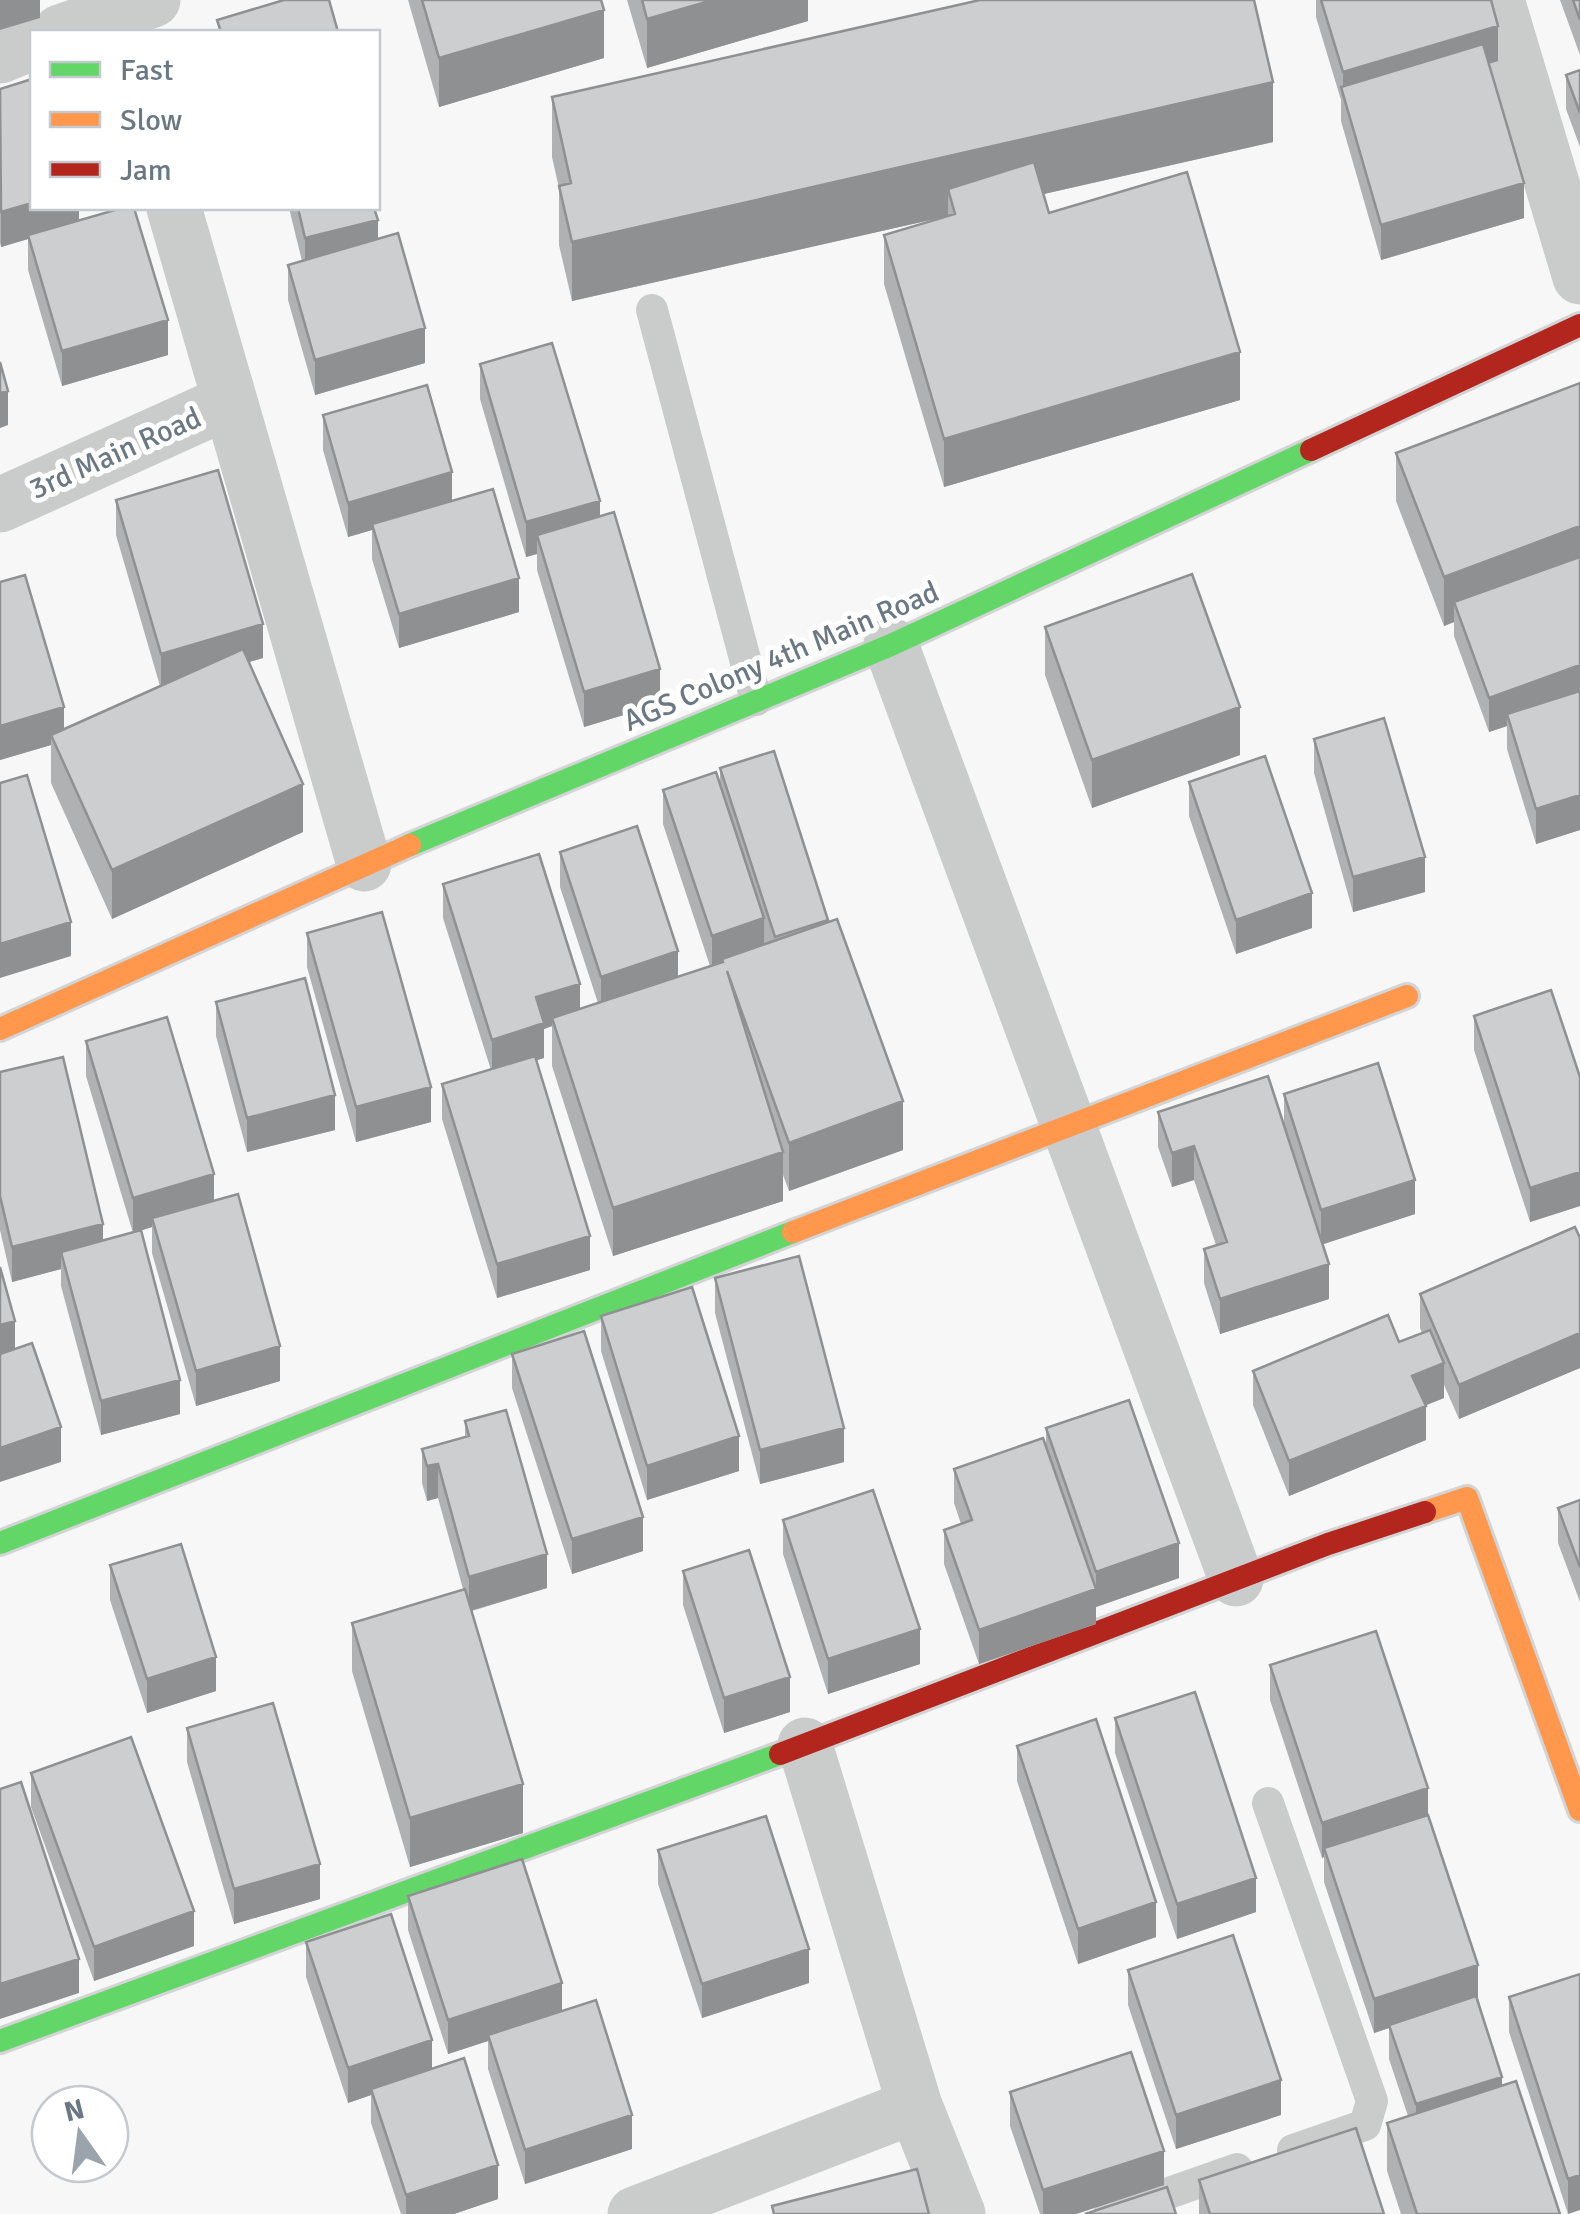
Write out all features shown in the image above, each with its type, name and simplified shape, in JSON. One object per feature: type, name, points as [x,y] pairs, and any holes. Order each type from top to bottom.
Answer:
[{"type":"street","points":[[1497,0],[1580,277]]},
{"type":"street","points":[[68,30],[131,14]]},
{"type":"street","points":[[0,56],[30,44]]},
{"type":"street","points":[[175,210],[364,864]]},
{"type":"street","name":"AGS Colony 4th Main Road","points":[[0,1029],[364,864],[891,645],[1580,326]]},
{"type":"street","name":"3rd Main Road","points":[[0,505],[230,401]]},
{"type":"street","points":[[891,645],[1236,1579]]},
{"type":"street","points":[[0,1543],[1069,1124],[1407,996]]},
{"type":"street","points":[[0,2041],[805,1745],[1236,1579],[1467,1498],[1580,1810]]},
{"type":"street","points":[[805,1745],[915,2106],[958,2214]]},
{"type":"street","points":[[635,2214],[915,2106]]},
{"type":"lane","points":[[652,310],[756,700]]},
{"type":"lane","points":[[1109,2214],[1365,2124],[1372,2102],[1268,1804]]},
{"type":"building","points":[[284,0],[329,0],[337,30],[220,30],[217,20]]},
{"type":"building","points":[[422,0],[601,0],[604,10],[439,58]]},
{"type":"building","points":[[642,0],[713,0],[647,19]]},
{"type":"building","points":[[980,0],[1254,0],[1273,82],[572,242],[559,186],[571,183],[552,97]]},
{"type":"building","points":[[1321,0],[1491,0],[1498,26],[1343,72]]},
{"type":"building","points":[[1573,0],[1580,0],[1580,20]]},
{"type":"building","points":[[1483,44],[1524,183],[1381,225],[1341,87]]},
{"type":"building","points":[[1580,70],[1580,113],[1566,75]]},
{"type":"building","points":[[30,80],[30,204],[1,212],[0,89]]},
{"type":"building","points":[[1034,162],[1049,213],[1187,172],[1240,352],[944,439],[884,235],[955,214],[948,189]]},
{"type":"building","points":[[115,210],[135,210],[168,320],[62,351],[28,235]]},
{"type":"building","points":[[298,210],[375,210],[378,220],[305,238]]},
{"type":"building","points":[[398,233],[425,328],[315,360],[288,265]]},
{"type":"building","points":[[552,343],[600,501],[526,522],[480,364]]},
{"type":"building","points":[[0,362],[8,391],[0,393]]},
{"type":"building","points":[[1580,383],[1580,526],[1444,577],[1396,453]]},
{"type":"building","points":[[427,385],[452,472],[348,503],[323,415]]},
{"type":"building","points":[[218,470],[263,624],[161,654],[116,500]]},
{"type":"building","points":[[493,489],[519,578],[399,614],[372,524]]},
{"type":"building","points":[[614,512],[660,669],[584,692],[537,535]]},
{"type":"building","points":[[1580,557],[1580,665],[1489,698],[1454,602]]},
{"type":"building","points":[[1192,574],[1240,707],[1092,760],[1045,627]]},
{"type":"building","points":[[25,575],[64,707],[0,726],[0,582]]},
{"type":"building","points":[[243,649],[303,784],[112,870],[51,735]]},
{"type":"building","points":[[1580,691],[1580,795],[1536,809],[1507,714]]},
{"type":"building","points":[[1384,718],[1425,857],[1353,877],[1314,739]]},
{"type":"building","points":[[774,751],[828,920],[775,937],[720,768]]},
{"type":"building","points":[[1265,756],[1312,893],[1236,920],[1189,782]]},
{"type":"building","points":[[716,772],[764,918],[712,936],[663,790]]},
{"type":"building","points":[[27,775],[71,922],[0,944],[0,783]]},
{"type":"building","points":[[637,826],[678,951],[601,977],[560,852]]},
{"type":"building","points":[[539,854],[580,984],[536,997],[544,1023],[492,1040],[443,884]]},
{"type":"building","points":[[382,912],[431,1087],[356,1107],[307,933]]},
{"type":"building","points":[[837,919],[903,1101],[789,1143],[727,971],[783,1152],[613,1208],[552,1018],[723,962],[722,959]]},
{"type":"building","points":[[305,978],[335,1095],[247,1118],[216,1002]]},
{"type":"building","points":[[1551,990],[1580,1077],[1580,1172],[1530,1188],[1474,1016]]},
{"type":"building","points":[[167,1017],[214,1174],[133,1198],[86,1041]]},
{"type":"building","points":[[535,1056],[590,1236],[497,1264],[442,1084]]},
{"type":"building","points":[[63,1057],[103,1224],[12,1247],[0,1196],[0,1072]]},
{"type":"building","points":[[1378,1063],[1415,1180],[1321,1210],[1284,1094]]},
{"type":"building","points":[[1268,1076],[1329,1264],[1220,1299],[1204,1249],[1227,1242],[1194,1146],[1172,1153],[1158,1112]]},
{"type":"building","points":[[238,1194],[280,1346],[196,1371],[152,1218]]},
{"type":"building","points":[[1575,1227],[1580,1238],[1580,1333],[1459,1385],[1420,1294]]},
{"type":"building","points":[[141,1230],[180,1380],[101,1401],[61,1252]]},
{"type":"building","points":[[799,1256],[844,1428],[760,1450],[715,1278]]},
{"type":"building","points":[[0,1267],[15,1321],[0,1325]]},
{"type":"building","points":[[692,1287],[739,1436],[647,1466],[601,1316]]},
{"type":"building","points":[[1388,1315],[1399,1342],[1430,1330],[1444,1363],[1412,1376],[1426,1406],[1289,1461],[1253,1371]]},
{"type":"building","points":[[584,1331],[643,1517],[572,1539],[512,1354]]},
{"type":"building","points":[[32,1343],[61,1427],[0,1448],[0,1354]]},
{"type":"building","points":[[1129,1400],[1179,1543],[1096,1572],[1046,1428]]},
{"type":"building","points":[[506,1410],[547,1554],[469,1577],[438,1464],[427,1466],[422,1449],[469,1436],[465,1421]]},
{"type":"building","points":[[1043,1438],[1096,1589],[979,1630],[944,1530],[972,1520],[954,1469]]},
{"type":"building","points":[[873,1490],[920,1629],[828,1659],[783,1520]]},
{"type":"building","points":[[1580,1500],[1580,1567],[1558,1508]]},
{"type":"building","points":[[181,1544],[216,1657],[147,1679],[110,1565]]},
{"type":"building","points":[[749,1550],[790,1677],[724,1698],[683,1571]]},
{"type":"building","points":[[465,1589],[523,1784],[410,1818],[352,1623]]},
{"type":"building","points":[[1376,1631],[1428,1788],[1322,1823],[1270,1665]]},
{"type":"building","points":[[1195,1692],[1256,1878],[1177,1904],[1115,1718]]},
{"type":"building","points":[[273,1703],[320,1864],[234,1889],[187,1728]]},
{"type":"building","points":[[1096,1719],[1156,1902],[1078,1929],[1017,1746]]},
{"type":"building","points":[[131,1737],[194,1911],[94,1947],[31,1773]]},
{"type":"building","points":[[21,1782],[79,1959],[0,1984],[0,1789]]},
{"type":"building","points":[[1428,1815],[1478,1965],[1374,1999],[1324,1848]]},
{"type":"building","points":[[766,1816],[809,1949],[702,1984],[658,1850]]},
{"type":"building","points":[[522,1859],[562,1983],[448,2020],[408,1896]]},
{"type":"building","points":[[391,1914],[432,2040],[348,2068],[306,1942]]},
{"type":"building","points":[[1233,1935],[1281,2080],[1176,2115],[1128,1970]]},
{"type":"building","points":[[1580,1974],[1580,2175],[1568,2179],[1509,1997]]},
{"type":"building","points":[[1476,1996],[1502,2077],[1416,2104],[1389,2025]]},
{"type":"building","points":[[596,2000],[632,2115],[525,2150],[488,2035]]},
{"type":"building","points":[[1131,2052],[1164,2151],[1043,2190],[1010,2092]]},
{"type":"building","points":[[464,2058],[498,2165],[406,2195],[371,2089]]},
{"type":"building","points":[[1516,2081],[1560,2214],[1417,2214],[1387,2123]]},
{"type":"building","points":[[1356,2128],[1384,2214],[1210,2214],[1199,2180]]},
{"type":"building","points":[[917,2169],[929,2214],[774,2214],[772,2206]]},
{"type":"building","points":[[1167,2187],[1176,2214],[1085,2214]]},
{"type":"traffic: fast","points":[[410,845],[891,645],[1311,450]]},
{"type":"traffic: fast","points":[[0,1543],[793,1232]]},
{"type":"traffic: fast","points":[[0,2041],[780,1754]]},
{"type":"traffic: slow","points":[[0,1029],[410,845]]},
{"type":"traffic: slow","points":[[793,1232],[1407,996]]},
{"type":"traffic: slow","points":[[1425,1512],[1467,1498],[1580,1810]]},
{"type":"traffic: jam","points":[[1311,450],[1580,325]]},
{"type":"traffic: jam","points":[[780,1754],[1328,1544],[1425,1512]]}]
